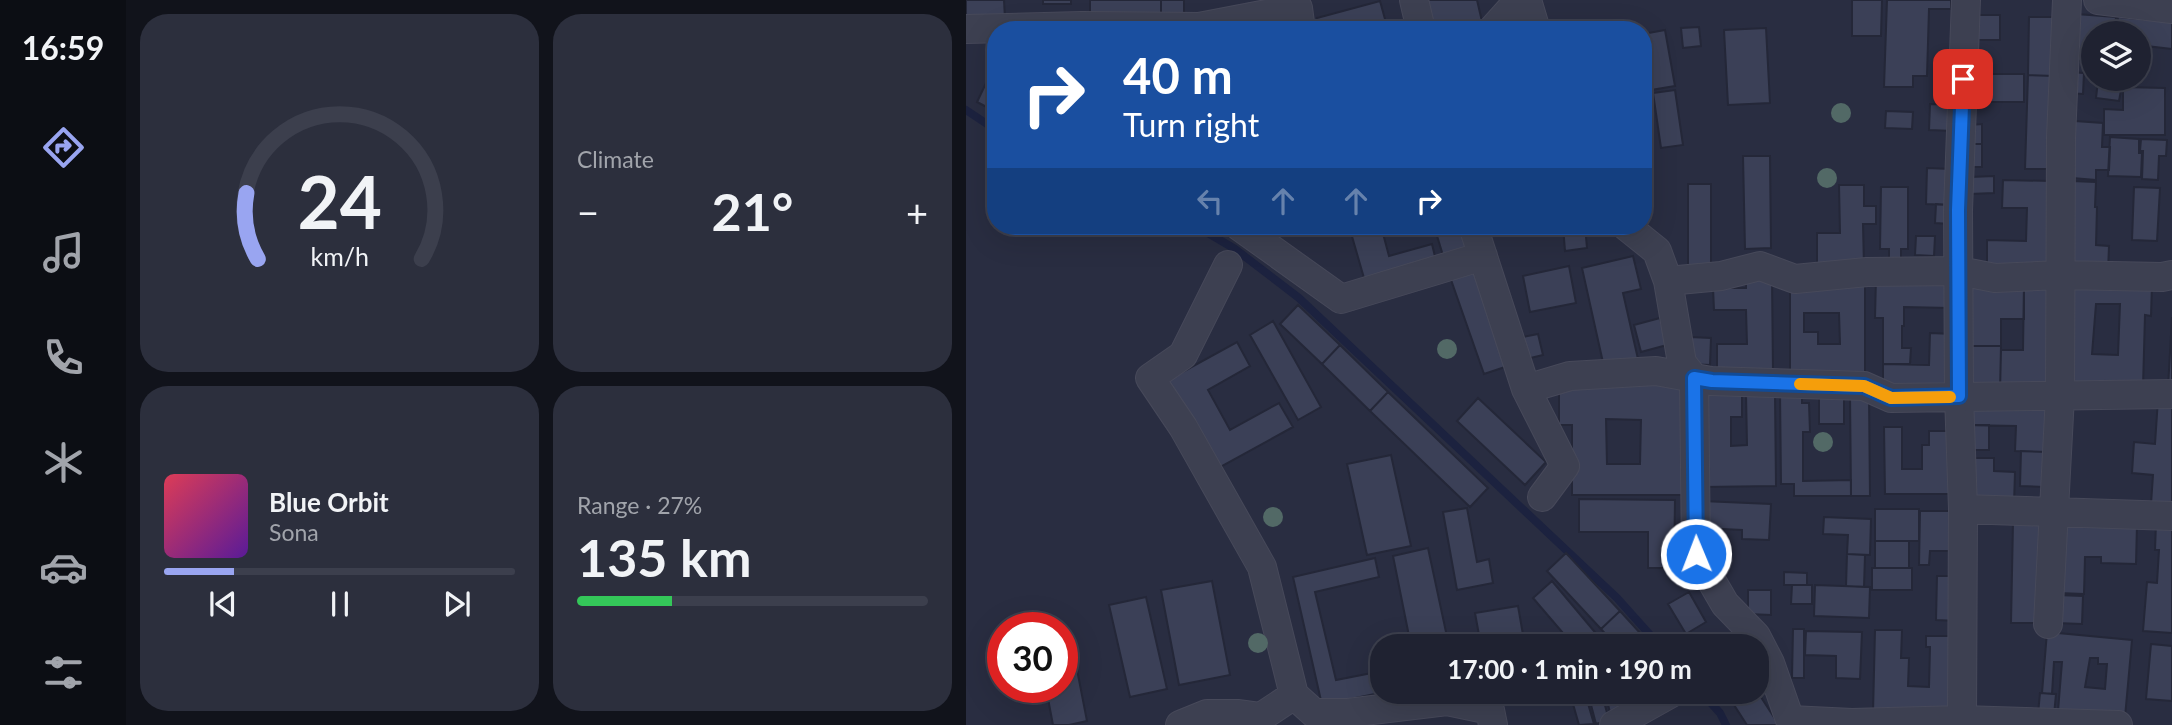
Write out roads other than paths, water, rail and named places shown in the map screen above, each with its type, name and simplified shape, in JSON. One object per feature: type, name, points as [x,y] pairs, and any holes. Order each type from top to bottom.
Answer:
[{"type":"street","points":[[1414,0],[1419,21]]},
{"type":"street","points":[[1500,21],[1519,0]]},
{"type":"street","points":[[1527,0],[1533,21]]},
{"type":"street","points":[[1962,720],[1963,509],[1959,396],[1958,210],[1966,0]]},
{"type":"street","points":[[2048,624],[2060,396],[2061,138],[2067,0]]},
{"type":"street","points":[[2098,0],[2172,9]]},
{"type":"street","points":[[1230,21],[1298,8],[1300,21]]},
{"type":"street","points":[[1059,21],[1111,21]]},
{"type":"street","points":[[966,29],[987,27]]},
{"type":"street","points":[[1257,235],[1341,299],[1483,256]]},
{"type":"street","points":[[1476,235],[1526,389],[1565,466],[1542,497]]},
{"type":"street","points":[[1637,235],[1657,251],[1668,281],[1682,363],[1694,378],[1696,554],[1725,604],[1756,636],[1770,663],[1791,723],[1962,720],[2118,725]]},
{"type":"street","points":[[1228,265],[1183,355],[1150,378],[1183,428],[1262,567],[1294,695],[1314,713],[1348,713],[1447,701],[1490,710],[1493,725]]},
{"type":"street","points":[[1668,281],[1721,276],[1760,265],[1796,279],[1867,272],[1959,271],[1995,278],[2172,275]]},
{"type":"street","points":[[1526,389],[1570,376],[1656,371],[1712,381],[1864,386],[1891,398],[2172,394]]},
{"type":"street","points":[[1963,509],[2172,516]]},
{"type":"street","points":[[1180,725],[1207,714],[1239,714],[1261,721],[1294,695]]},
{"type":"street","points":[[1614,725],[1652,704]]},
{"type":"waterway","points":[[966,110],[987,124]]},
{"type":"waterway","points":[[1211,235],[1235,249],[1299,298],[1617,598],[1649,634]]},
{"type":"waterway","points":[[1712,704],[1726,725]]}]
